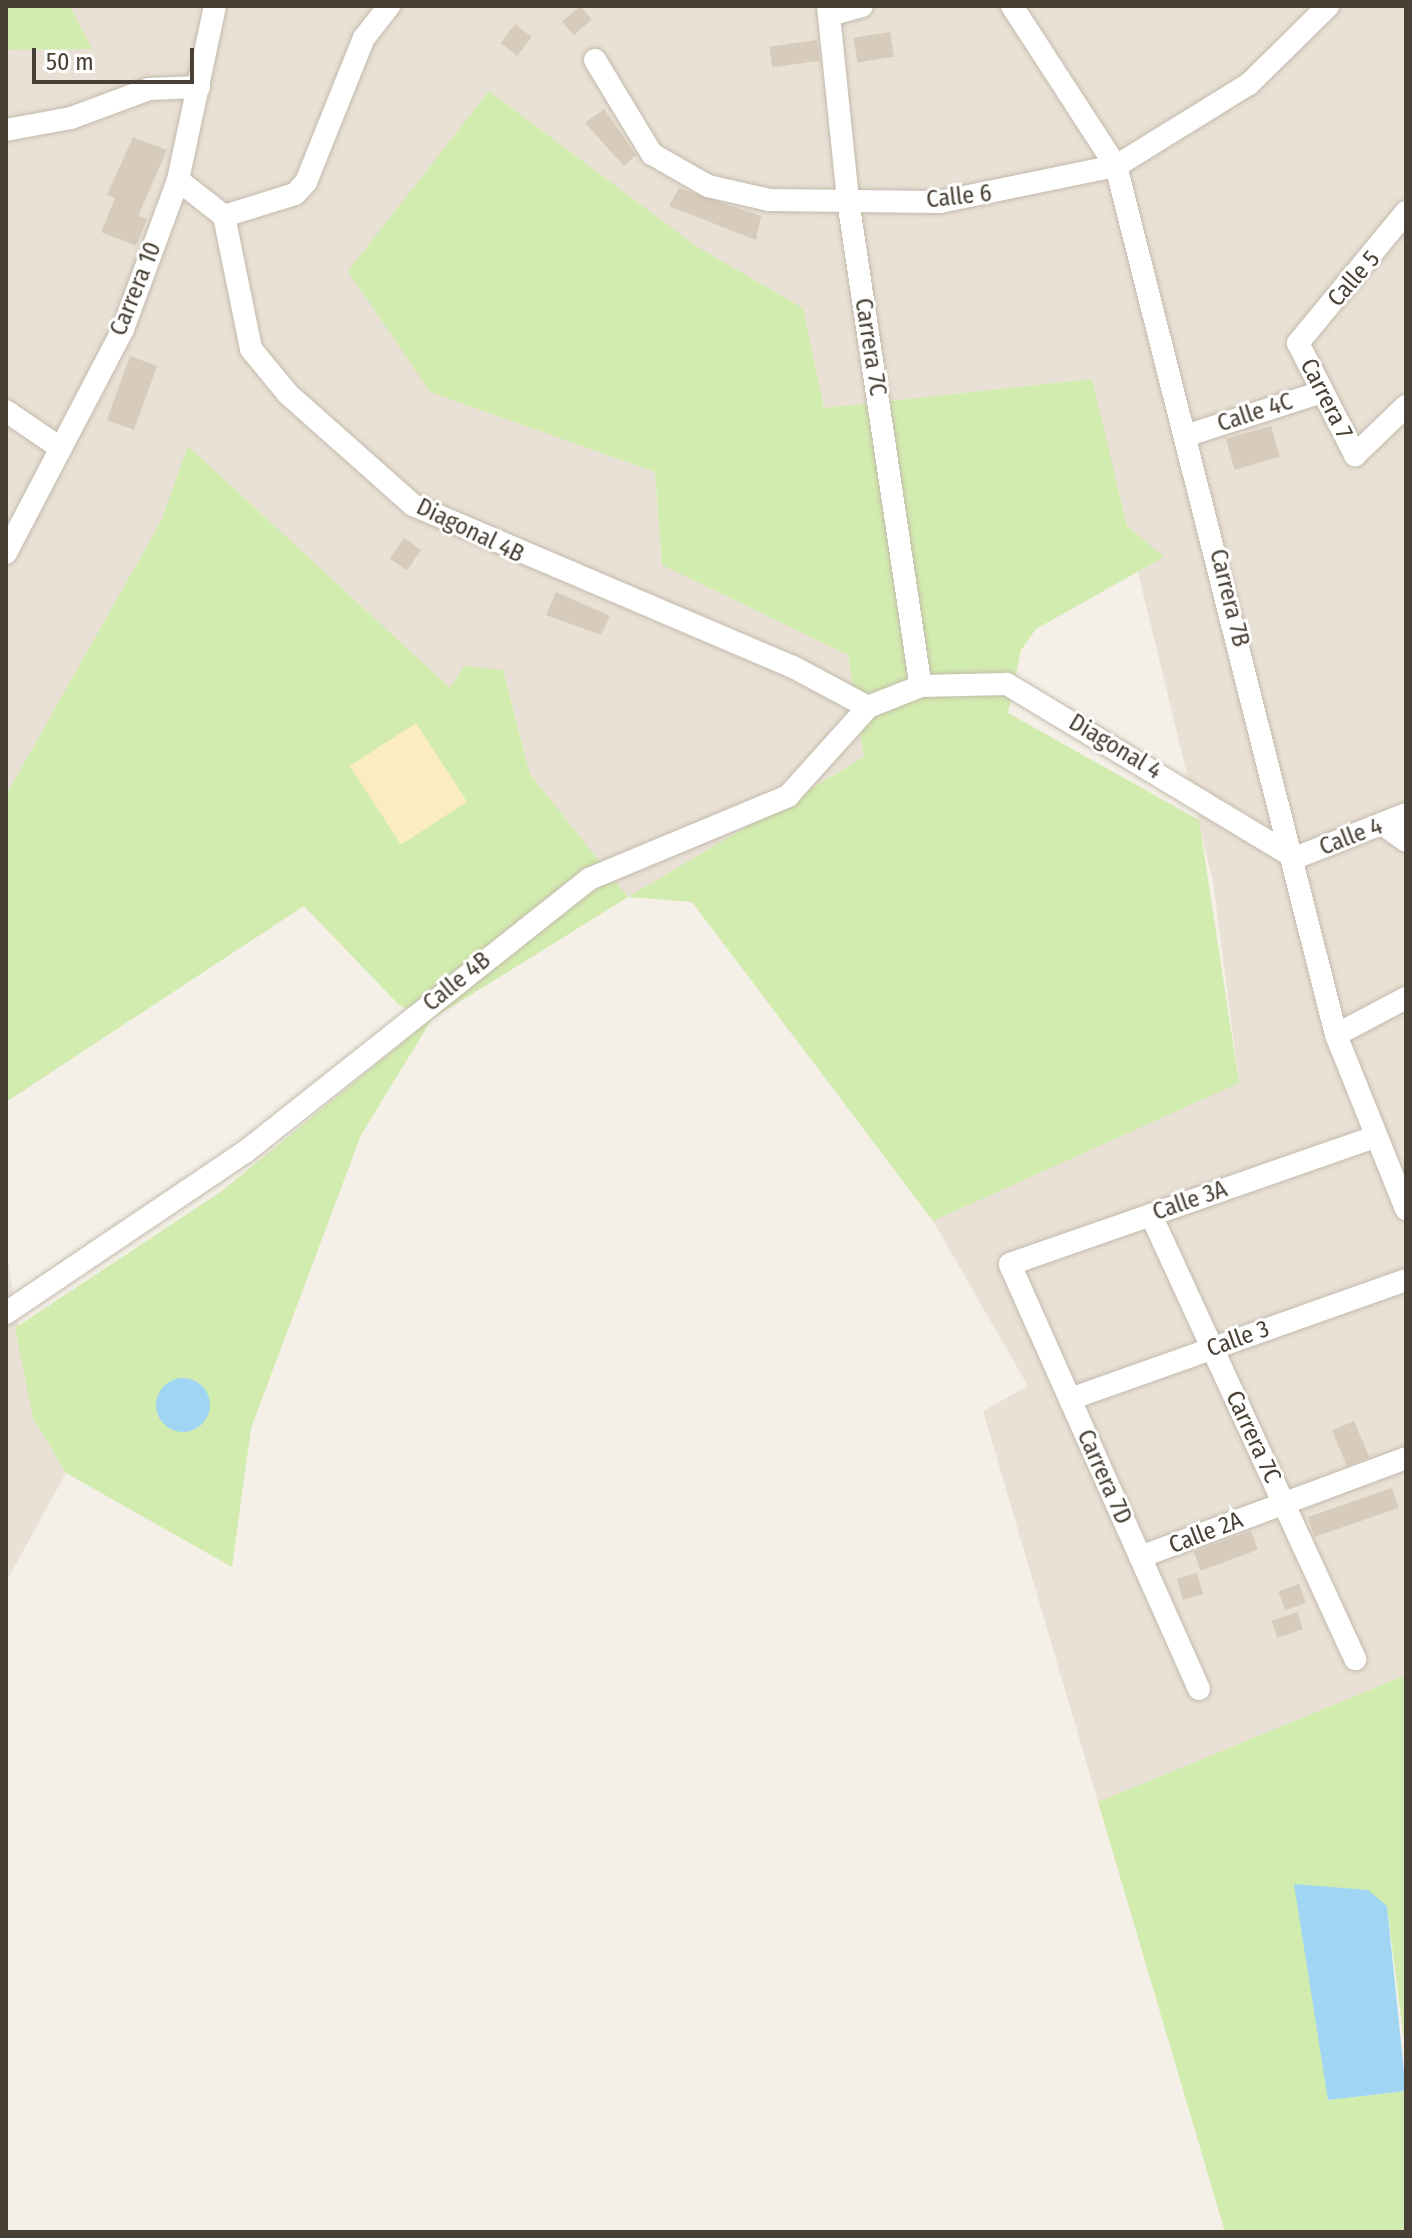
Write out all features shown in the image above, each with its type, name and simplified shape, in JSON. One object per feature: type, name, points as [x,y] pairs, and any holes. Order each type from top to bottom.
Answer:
[{"type":"street","name":"Carrera 10","points":[[6,553],[123,329],[178,180],[215,6]]},
{"type":"street","points":[[178,180],[224,216],[295,194],[316,167],[364,38],[389,6]]},
{"type":"street","points":[[828,11],[862,6]]},
{"type":"street","name":"Carrera 7B","points":[[1012,6],[1116,166],[1188,435],[1295,858],[1336,1035],[1371,1138],[1406,1209]]},
{"type":"street","name":"Calle 6","points":[[595,60],[652,154],[708,186],[769,200],[940,202],[1116,166],[1249,84],[1328,6]]},
{"type":"street","name":"Carrera 7C","points":[[828,11],[848,200],[921,686]]},
{"type":"street","points":[[6,130],[71,118],[149,89],[199,87]]},
{"type":"street","name":"Calle 5","points":[[1298,343],[1406,212]]},
{"type":"street","name":"Diagonal 4B","points":[[224,216],[251,349],[299,405],[413,505],[793,667],[868,707]]},
{"type":"street","name":"Carrera 7","points":[[1298,343],[1355,455],[1406,406]]},
{"type":"street","name":"Calle 4C","points":[[1188,435],[1322,392]]},
{"type":"street","points":[[6,411],[59,447]]},
{"type":"street","name":"Diagonal 4","points":[[921,686],[1007,684],[1295,858]]},
{"type":"street","name":"Calle 4B","points":[[6,1313],[245,1152],[589,879],[788,796],[868,707],[921,686]]},
{"type":"street","name":"Calle 4","points":[[1295,858],[1406,814]]},
{"type":"street","points":[[1384,825],[1406,841]]},
{"type":"street","points":[[1336,1035],[1406,998]]},
{"type":"street","name":"Calle 3A","points":[[1010,1264],[1371,1138]]},
{"type":"street","name":"Carrera 7C","points":[[1151,1215],[1355,1659]]},
{"type":"street","name":"Carrera 7D","points":[[1010,1264],[1199,1689]]},
{"type":"street","name":"Calle 3","points":[[1070,1399],[1406,1280]]},
{"type":"street","name":"Calle 2A","points":[[1140,1557],[1406,1458]]},
{"type":"shaded area","points":[[70,6],[1406,6],[1406,1675],[1098,1802],[983,1411],[1028,1386],[933,1221],[1239,1082],[1213,881],[1091,379],[824,408],[803,308],[696,246],[430,392],[655,472],[662,565],[848,655],[864,757],[628,897],[530,774],[503,670],[451,689],[189,447],[161,521],[6,795],[6,50],[92,49]]},
{"type":"shaded area","points":[[6,1248],[33,1418],[66,1473],[6,1582]]},
{"type":"green space","points":[[6,6],[70,6],[92,49],[6,50]]},
{"type":"green space","points":[[489,91],[696,246],[803,308],[824,408],[1092,379],[1127,526],[1164,557],[1036,629],[1021,650],[1008,713],[1199,820],[1239,1083],[933,1221],[692,902],[628,897],[864,757],[848,655],[662,565],[655,472],[430,392],[348,271]]},
{"type":"green space","points":[[188,446],[450,688],[464,666],[503,670],[530,774],[628,897],[432,1019],[361,1135],[251,1428],[232,1567],[66,1473],[33,1418],[15,1328],[222,1191],[431,1019],[399,1005],[304,906],[6,1102],[6,795],[161,521]]},
{"type":"green space","points":[[1406,1675],[1406,2057],[1387,1906],[1328,2100],[1406,2091],[1406,2232],[1225,2232],[1098,1802]]},
{"type":"sand","points":[[416,723],[467,802],[401,845],[350,766]]},
{"type":"water","points":[[183,1378],[202,1386],[210,1405],[202,1424],[183,1432],[164,1424],[156,1405],[164,1386]]},
{"type":"water","points":[[1294,1884],[1368,1890],[1387,1906],[1406,2091],[1328,2100]]},
{"type":"building","points":[[580,6],[592,20],[574,35],[562,22]]},
{"type":"building","points":[[515,24],[532,37],[517,56],[501,43]]},
{"type":"building","points":[[890,32],[894,57],[857,62],[853,38]]},
{"type":"building","points":[[817,40],[820,61],[772,67],[769,47]]},
{"type":"building","points":[[604,109],[636,155],[624,166],[585,123]]},
{"type":"building","points":[[133,137],[167,150],[138,216],[147,219],[136,246],[101,232],[115,198],[107,195]]},
{"type":"building","points":[[679,188],[761,216],[756,240],[669,206]]},
{"type":"building","points":[[130,356],[157,366],[134,430],[107,420]]},
{"type":"building","points":[[1271,426],[1280,457],[1235,470],[1226,439]]},
{"type":"building","points":[[404,538],[421,550],[407,571],[390,558]]},
{"type":"building","points":[[556,592],[610,616],[601,635],[546,615]]},
{"type":"building","points":[[1354,1421],[1369,1457],[1347,1466],[1332,1430]]},
{"type":"building","points":[[1392,1488],[1399,1508],[1315,1537],[1308,1517]]},
{"type":"building","points":[[1251,1531],[1258,1550],[1201,1571],[1194,1552]]},
{"type":"building","points":[[1197,1573],[1203,1594],[1183,1600],[1177,1579]]},
{"type":"building","points":[[1299,1584],[1306,1603],[1285,1610],[1278,1592]]},
{"type":"building","points":[[1297,1612],[1303,1629],[1277,1638],[1271,1621]]}]
